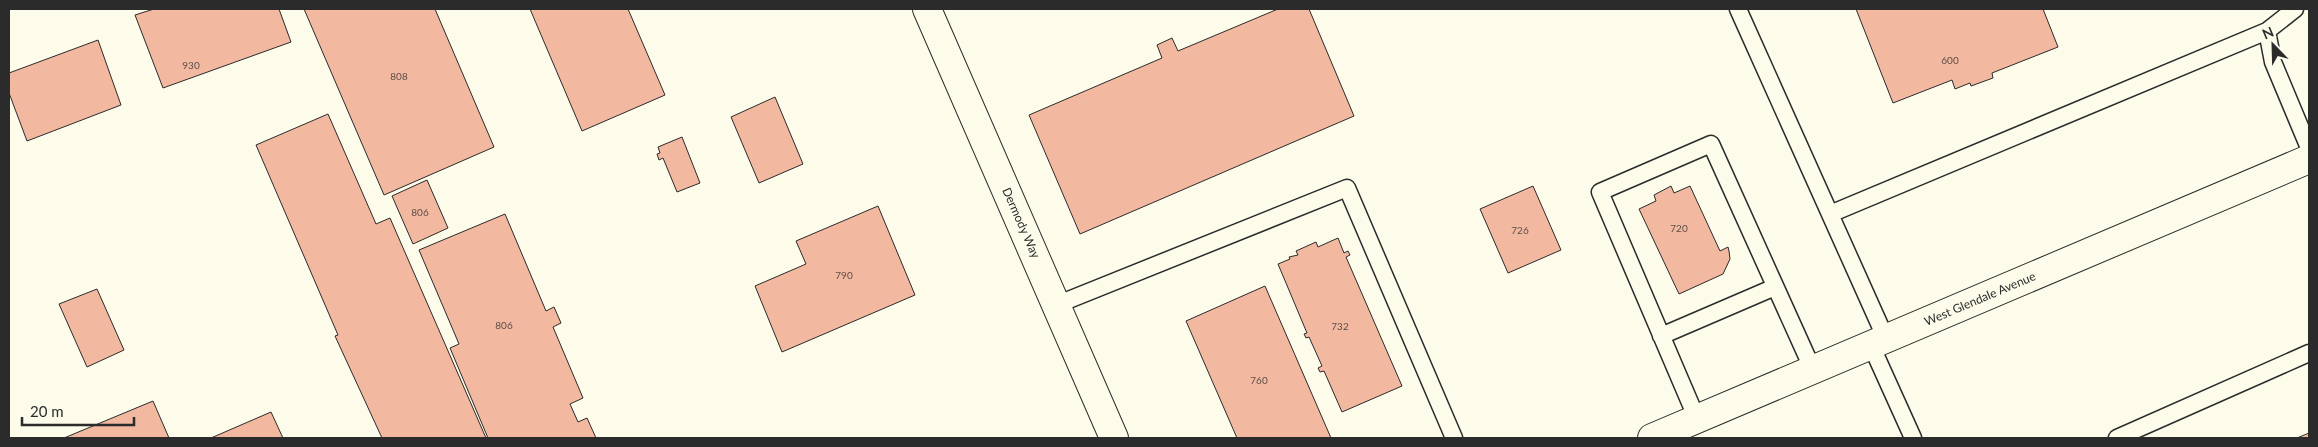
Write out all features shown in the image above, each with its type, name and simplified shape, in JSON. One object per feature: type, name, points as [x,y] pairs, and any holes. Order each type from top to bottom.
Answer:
[{"type":"main road","name":"Dermody Way","points":[[927,9],[1114,438]]},
{"type":"main road","name":"West Glendale Avenue","points":[[1652,438],[2309,159]]},
{"type":"lane","points":[[1738,9],[1830,214],[1913,438]]},
{"type":"lane","points":[[1830,214],[2267,31],[2295,9]]},
{"type":"lane","points":[[2267,31],[2273,62],[2309,148]]},
{"type":"lane","points":[[1697,419],[1600,192],[1711,144],[1813,370]]},
{"type":"lane","points":[[1056,305],[1347,188],[1454,438]]},
{"type":"lane","points":[[1661,336],[1775,287]]},
{"type":"lane","points":[[2117,438],[2309,353]]},
{"type":"building","points":[[154,9],[279,9],[291,42],[163,88],[135,15]]},
{"type":"building","points":[[304,9],[435,9],[494,147],[384,195]]},
{"type":"building","points":[[530,9],[628,9],[665,95],[582,131]]},
{"type":"building","points":[[1278,9],[1309,9],[1354,116],[1080,234],[1029,115],[1162,58],[1157,45],[1172,38],[1178,51]]},
{"type":"building","points":[[1856,9],[2043,9],[2058,47],[1992,73],[1993,78],[1971,86],[1970,83],[1955,89],[1952,80],[1893,103]]},
{"type":"building","points":[[98,40],[121,105],[27,141],[9,93],[9,73]]},
{"type":"building","points":[[775,97],[803,164],[759,183],[731,117]]},
{"type":"building","points":[[328,114],[376,224],[390,218],[486,438],[382,438],[335,336],[338,335],[256,145]]},
{"type":"building","points":[[682,137],[700,183],[677,192],[663,158],[659,160],[657,154],[660,153],[658,147]]},
{"type":"building","points":[[427,180],[448,228],[413,244],[392,196]]},
{"type":"building","points":[[1533,186],[1561,250],[1508,273],[1480,209]]},
{"type":"building","points":[[1671,186],[1674,193],[1690,186],[1720,251],[1728,247],[1730,259],[1723,274],[1679,294],[1639,209],[1656,201],[1654,195]]},
{"type":"building","points":[[878,206],[915,295],[782,352],[755,286],[806,264],[796,241]]},
{"type":"building","points":[[505,214],[546,311],[554,307],[561,323],[553,327],[583,398],[570,404],[578,422],[587,418],[596,438],[488,438],[450,348],[459,344],[419,250]]},
{"type":"building","points":[[1338,238],[1344,253],[1348,251],[1350,255],[1346,257],[1402,386],[1342,412],[1324,371],[1320,372],[1318,368],[1322,366],[1309,337],[1306,338],[1304,334],[1307,333],[1278,264],[1290,259],[1289,257],[1298,255],[1296,251],[1316,242],[1318,247]]},
{"type":"building","points":[[1265,286],[1331,438],[1237,438],[1186,321]]},
{"type":"building","points":[[97,289],[124,350],[87,367],[59,304]]},
{"type":"building","points":[[153,401],[169,438],[64,438]]},
{"type":"building","points":[[271,412],[283,438],[211,438]]},
{"type":"building","points":[[2309,433],[2309,438],[2297,438]]}]
